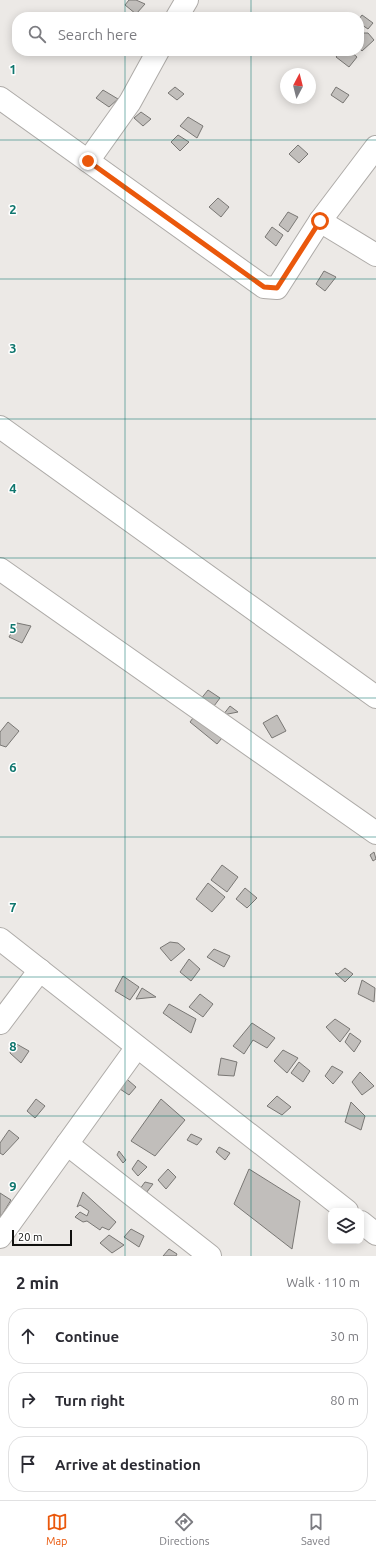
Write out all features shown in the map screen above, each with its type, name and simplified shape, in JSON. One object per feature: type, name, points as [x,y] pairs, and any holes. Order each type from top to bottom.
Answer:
[{"type":"street","points":[[180,12],[186,0]]},
{"type":"street","points":[[88,161],[130,102],[155,56]]},
{"type":"street","points":[[0,98],[264,287],[277,288],[320,221],[376,147]]},
{"type":"street","points":[[320,221],[376,255]]},
{"type":"street","points":[[0,427],[376,697]]},
{"type":"street","points":[[0,569],[376,833]]},
{"type":"street","points":[[0,939],[343,1208]]},
{"type":"street","points":[[0,1023],[40,970]]},
{"type":"street","points":[[0,1237],[138,1047]]},
{"type":"street","points":[[67,1144],[210,1256]]},
{"type":"street","points":[[364,1224],[376,1234]]},
{"type":"building","points":[[129,0],[136,0],[145,4],[138,12],[134,12],[125,5]]},
{"type":"building","points":[[364,16],[373,23],[368,29],[364,26]]},
{"type":"building","points":[[364,33],[368,33],[374,40],[364,49]]},
{"type":"building","points":[[356,56],[357,57],[349,67],[336,57]]},
{"type":"building","points":[[175,87],[184,94],[177,100],[168,93]]},
{"type":"building","points":[[336,87],[349,95],[343,103],[331,95]]},
{"type":"building","points":[[103,90],[118,99],[109,107],[96,98]]},
{"type":"building","points":[[141,112],[151,119],[143,126],[134,118]]},
{"type":"building","points":[[188,117],[203,126],[197,138],[180,126]]},
{"type":"building","points":[[178,135],[189,142],[180,151],[171,142]]},
{"type":"building","points":[[298,145],[308,154],[299,163],[289,154]]},
{"type":"building","points":[[218,198],[229,207],[221,217],[209,207]]},
{"type":"building","points":[[288,212],[298,217],[288,232],[279,225]]},
{"type":"building","points":[[272,227],[283,235],[276,246],[265,237]]},
{"type":"building","points":[[324,271],[336,277],[325,291],[316,284]]},
{"type":"building","points":[[17,623],[31,626],[22,643],[9,637]]},
{"type":"building","points":[[208,690],[220,698],[214,706],[200,700]]},
{"type":"building","points":[[230,706],[238,712],[223,715]]},
{"type":"building","points":[[199,710],[227,732],[217,744],[190,722]]},
{"type":"building","points":[[277,715],[286,731],[272,738],[263,723]]},
{"type":"building","points":[[8,722],[19,731],[6,747],[0,745],[0,732]]},
{"type":"building","points":[[374,852],[376,859],[373,861],[370,855]]},
{"type":"building","points":[[222,865],[238,877],[227,892],[211,880]]},
{"type":"building","points":[[208,883],[225,897],[212,912],[196,899]]},
{"type":"building","points":[[245,888],[257,898],[247,908],[236,899]]},
{"type":"building","points":[[170,942],[178,943],[185,949],[171,961],[160,948]]},
{"type":"building","points":[[214,949],[230,956],[224,967],[207,957]]},
{"type":"building","points":[[189,959],[200,969],[191,981],[180,972]]},
{"type":"building","points":[[345,968],[353,974],[345,982],[335,973],[338,974]]},
{"type":"building","points":[[123,976],[139,987],[130,1000],[115,991]]},
{"type":"building","points":[[362,980],[375,988],[374,1002],[358,994]]},
{"type":"building","points":[[142,988],[156,997],[136,999]]},
{"type":"building","points":[[200,994],[213,1004],[203,1017],[189,1007]]},
{"type":"building","points":[[169,1004],[196,1019],[191,1033],[163,1013]]},
{"type":"building","points":[[335,1019],[350,1029],[340,1042],[326,1027]]},
{"type":"building","points":[[252,1023],[275,1038],[267,1048],[253,1040],[244,1054],[233,1046]]},
{"type":"building","points":[[350,1033],[361,1041],[354,1052],[345,1042]]},
{"type":"building","points":[[13,1042],[29,1051],[21,1063],[10,1053]]},
{"type":"building","points":[[283,1050],[298,1058],[287,1073],[274,1061]]},
{"type":"building","points":[[221,1058],[237,1062],[234,1076],[218,1075]]},
{"type":"building","points":[[299,1062],[310,1071],[303,1082],[291,1073]]},
{"type":"building","points":[[332,1066],[343,1072],[333,1084],[325,1076]]},
{"type":"building","points":[[360,1072],[374,1086],[362,1095],[352,1082]]},
{"type":"building","points":[[122,1075],[136,1087],[129,1095],[117,1087]]},
{"type":"building","points":[[277,1096],[291,1107],[282,1115],[267,1106]]},
{"type":"building","points":[[36,1099],[45,1106],[35,1118],[27,1111]]},
{"type":"building","points":[[161,1099],[185,1120],[155,1156],[131,1141]]},
{"type":"building","points":[[351,1102],[365,1116],[361,1130],[345,1122]]},
{"type":"building","points":[[9,1130],[19,1138],[3,1155],[0,1153],[0,1143]]},
{"type":"building","points":[[191,1134],[202,1139],[197,1145],[187,1140]]},
{"type":"building","points":[[219,1147],[230,1153],[225,1160],[216,1152]]},
{"type":"building","points":[[119,1151],[126,1160],[123,1163],[117,1155]]},
{"type":"building","points":[[138,1160],[147,1167],[138,1176],[132,1169]]},
{"type":"building","points":[[168,1169],[176,1177],[166,1189],[158,1180]]},
{"type":"building","points":[[249,1169],[300,1201],[292,1249],[234,1204]]},
{"type":"building","points":[[145,1182],[153,1184],[143,1197],[137,1193]]},
{"type":"building","points":[[83,1192],[116,1222],[109,1230],[102,1227],[100,1230],[87,1221],[83,1222],[75,1217],[80,1212],[87,1216],[89,1211],[80,1205],[77,1207]]},
{"type":"building","points":[[0,1193],[11,1200],[0,1218]]},
{"type":"building","points":[[131,1229],[144,1236],[139,1247],[124,1237]]},
{"type":"building","points":[[109,1235],[124,1245],[112,1253],[100,1243]]},
{"type":"building","points":[[169,1249],[177,1254],[176,1256],[163,1256]]},
{"type":"route","points":[[88,161],[264,287],[277,288],[320,221]]}]
